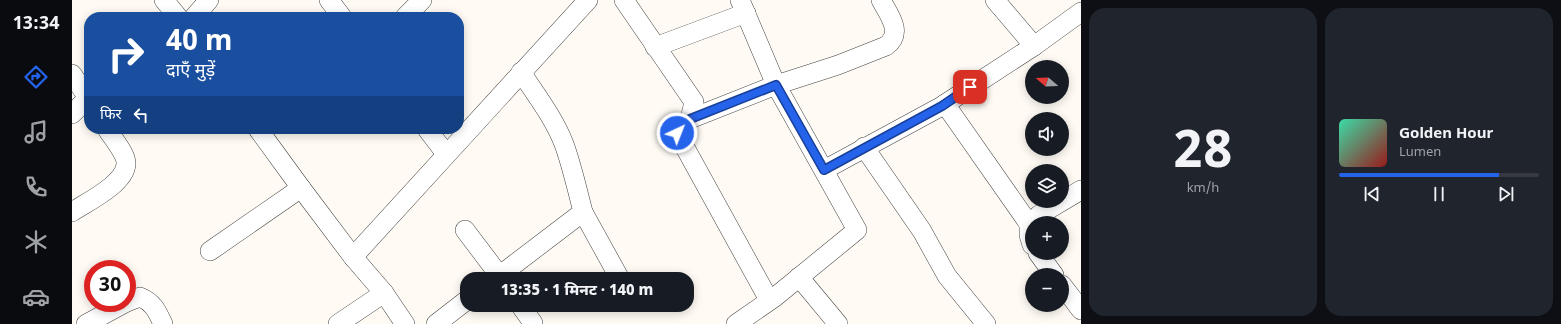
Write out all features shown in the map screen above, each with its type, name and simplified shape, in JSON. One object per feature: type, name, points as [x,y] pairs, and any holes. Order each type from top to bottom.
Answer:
[{"type":"street","points":[[164,0],[174,12]]},
{"type":"street","points":[[198,12],[209,0]]},
{"type":"street","points":[[329,0],[338,12]]},
{"type":"street","points":[[410,12],[422,0]]},
{"type":"street","points":[[353,257],[588,0]]},
{"type":"street","points":[[624,0],[694,102],[690,119]]},
{"type":"street","points":[[769,300],[679,138],[677,133],[678,127],[690,119],[776,85],[843,63],[886,46],[892,42],[894,27],[881,0]]},
{"type":"street","points":[[995,0],[1034,46]]},
{"type":"street","points":[[655,47],[743,6],[776,85],[857,230],[769,300],[736,324]]},
{"type":"street","points":[[824,170],[945,104],[1034,46],[1081,12]]},
{"type":"street","points":[[521,72],[553,122],[563,142],[572,168],[583,212],[616,272]]},
{"type":"street","points":[[72,74],[84,93]]},
{"type":"street","points":[[72,114],[84,103]]},
{"type":"street","points":[[945,104],[1025,218]]},
{"type":"street","points":[[72,212],[103,192],[123,175],[126,163],[122,153],[110,134]]},
{"type":"street","points":[[262,134],[353,257],[384,293],[405,324]]},
{"type":"street","points":[[431,134],[446,154]]},
{"type":"street","points":[[864,147],[914,219],[947,276],[986,324]]},
{"type":"street","points":[[210,251],[301,188]]},
{"type":"street","points":[[1039,216],[1081,190]]},
{"type":"street","points":[[507,272],[583,212]]},
{"type":"street","points":[[465,230],[495,272]]},
{"type":"street","points":[[798,277],[838,324]]},
{"type":"street","points":[[338,324],[384,293]]},
{"type":"street","points":[[1069,294],[1081,310]]},
{"type":"street","points":[[136,298],[140,297],[153,304],[163,324]]},
{"type":"street","points":[[436,324],[460,305]]},
{"type":"street","points":[[86,324],[108,312]]},
{"type":"street","points":[[525,312],[532,323]]},
{"type":"route","points":[[677,133],[678,127],[690,119],[776,85],[824,170],[942,106],[970,87]]}]
